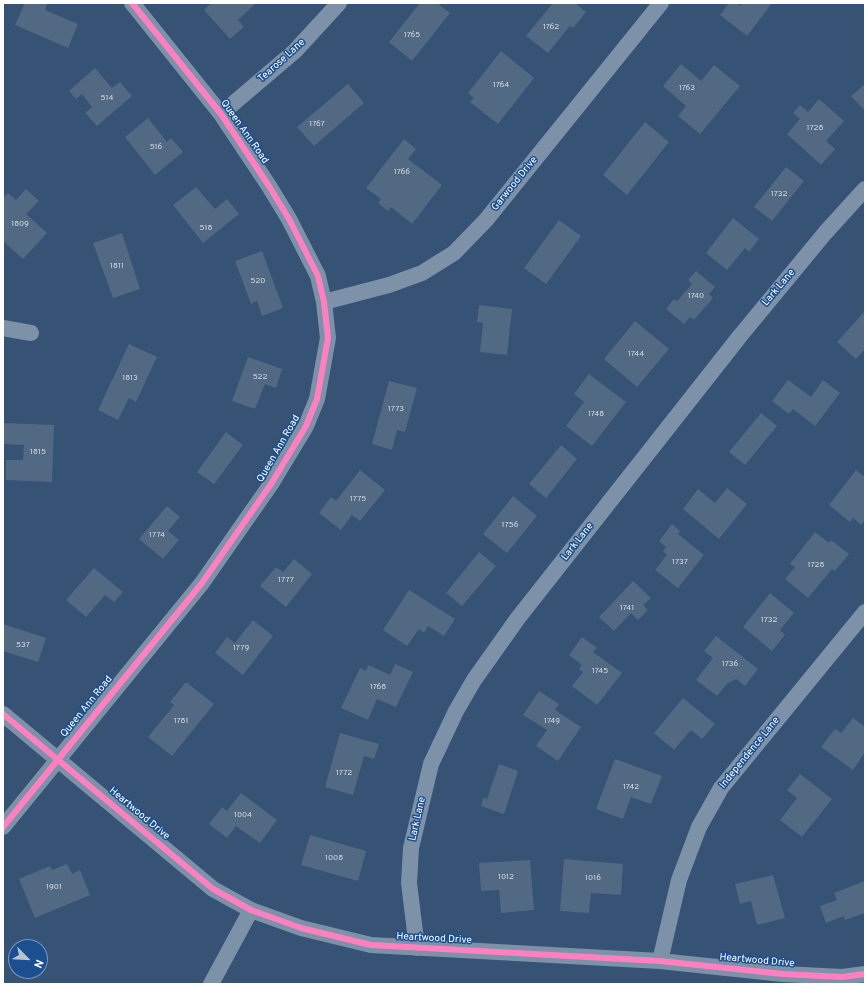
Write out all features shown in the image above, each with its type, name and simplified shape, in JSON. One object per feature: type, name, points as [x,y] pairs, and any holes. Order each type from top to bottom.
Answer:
[{"type":"street","name":"Queen Ann Road","points":[[3,827],[202,583],[271,484],[306,426],[317,399],[328,338],[324,302],[318,276],[289,219],[221,114],[132,3]]},
{"type":"street","name":"Tearose Lane","points":[[221,114],[295,51],[339,3]]},
{"type":"street","name":"Garwood Drive","points":[[324,302],[389,285],[422,274],[454,253],[486,220],[661,3]]},
{"type":"street","name":"Lark Lane","points":[[417,948],[409,883],[411,848],[431,764],[456,711],[474,680],[518,618],[740,336],[825,233],[865,189]]},
{"type":"street","points":[[3,328],[31,333]]},
{"type":"street","name":"Independence Lane","points":[[660,961],[679,880],[699,827],[722,788],[865,612]]},
{"type":"street","name":"Heartwood Drive","points":[[3,714],[213,889],[251,910],[301,928],[371,945],[660,961],[783,974],[842,977],[865,974]]},
{"type":"street","points":[[211,984],[251,910]]},
{"type":"building","points":[[25,3],[45,3],[47,4],[45,10],[78,24],[68,48],[15,25]]},
{"type":"building","points":[[211,3],[256,3],[238,20],[244,27],[230,39],[204,10]]},
{"type":"building","points":[[420,3],[437,3],[450,13],[412,61],[389,42]]},
{"type":"building","points":[[553,3],[575,3],[586,12],[573,28],[570,26],[548,53],[526,36]]},
{"type":"building","points":[[729,3],[737,3],[740,6],[742,3],[772,3],[747,36],[720,15]]},
{"type":"building","points":[[501,51],[534,78],[498,124],[470,102],[474,98],[468,93]]},
{"type":"building","points":[[681,64],[701,81],[714,65],[740,86],[700,134],[678,116],[686,106],[663,86]]},
{"type":"building","points":[[95,68],[112,88],[120,82],[132,96],[97,126],[85,113],[92,107],[82,94],[76,99],[69,91]]},
{"type":"building","points":[[348,84],[364,103],[314,146],[297,127]]},
{"type":"building","points":[[865,84],[865,111],[851,96]]},
{"type":"building","points":[[819,99],[844,121],[826,141],[835,149],[821,165],[787,134],[800,119],[793,113],[800,105],[808,112]]},
{"type":"building","points":[[148,118],[167,142],[171,138],[183,152],[155,175],[125,137]]},
{"type":"building","points":[[645,122],[669,142],[627,195],[603,175]]},
{"type":"building","points":[[404,139],[416,149],[408,159],[442,185],[412,224],[391,207],[388,211],[378,203],[381,199],[366,188]]},
{"type":"building","points":[[786,167],[804,181],[772,221],[754,207]]},
{"type":"building","points":[[196,187],[215,209],[227,199],[239,214],[203,243],[173,205]]},
{"type":"building","points":[[26,189],[39,201],[26,214],[47,233],[23,259],[3,241],[3,198],[8,193],[16,200]]},
{"type":"building","points":[[733,218],[759,239],[749,252],[745,248],[727,270],[706,253]]},
{"type":"building","points":[[559,220],[581,236],[546,284],[524,268]]},
{"type":"building","points":[[122,233],[140,289],[113,298],[93,243]]},
{"type":"building","points":[[262,251],[283,308],[262,316],[257,301],[251,304],[235,261]]},
{"type":"building","points":[[696,271],[715,287],[709,294],[713,298],[694,320],[690,317],[684,324],[666,309],[674,299],[677,301],[692,284],[688,280]]},
{"type":"building","points":[[479,305],[512,309],[507,355],[480,352],[483,323],[477,322]]},
{"type":"building","points":[[865,311],[865,349],[856,359],[837,342]]},
{"type":"building","points":[[635,321],[669,349],[637,387],[604,359]]},
{"type":"building","points":[[129,344],[157,357],[136,402],[129,398],[118,420],[98,410]]},
{"type":"building","points":[[248,357],[282,369],[276,388],[265,384],[255,409],[232,401]]},
{"type":"building","points":[[589,374],[626,402],[592,446],[566,426],[584,402],[574,394]]},
{"type":"building","points":[[788,380],[811,397],[823,380],[840,393],[815,426],[793,409],[789,414],[772,401]]},
{"type":"building","points":[[389,381],[417,388],[405,432],[397,430],[392,450],[372,444]]},
{"type":"building","points":[[761,413],[777,426],[745,465],[729,452]]},
{"type":"building","points":[[3,423],[54,425],[52,482],[6,480],[6,460],[23,460],[24,445],[3,444]]},
{"type":"building","points":[[226,432],[243,445],[214,484],[197,472]]},
{"type":"building","points":[[561,445],[577,459],[546,498],[529,484]]},
{"type":"building","points":[[360,470],[385,490],[360,521],[352,515],[341,530],[319,513],[331,497],[336,501]]},
{"type":"building","points":[[856,470],[865,477],[865,520],[861,525],[853,518],[850,522],[829,505]]},
{"type":"building","points":[[727,488],[747,504],[719,539],[683,509],[698,489],[715,503]]},
{"type":"building","points":[[513,496],[537,516],[507,553],[483,534]]},
{"type":"building","points":[[167,506],[180,517],[168,531],[179,540],[163,559],[139,539]]},
{"type":"building","points":[[672,524],[680,531],[678,534],[704,555],[678,588],[655,570],[667,555],[663,551],[666,547],[659,541]]},
{"type":"building","points":[[815,532],[829,543],[831,540],[849,554],[835,571],[832,569],[808,598],[785,579],[795,567],[790,564]]},
{"type":"building","points":[[479,552],[496,566],[462,606],[446,593]]},
{"type":"building","points":[[294,559],[312,574],[286,607],[260,586],[276,567],[283,572]]},
{"type":"building","points":[[94,568],[123,592],[114,602],[105,595],[86,617],[66,600]]},
{"type":"building","points":[[633,581],[651,598],[643,605],[648,610],[638,620],[631,613],[614,631],[599,617]]},
{"type":"building","points":[[409,590],[455,619],[444,636],[428,626],[424,633],[419,629],[407,646],[383,630]]},
{"type":"building","points":[[770,593],[794,613],[780,630],[785,635],[772,651],[743,627]]},
{"type":"building","points":[[253,620],[273,636],[243,675],[215,653],[227,637],[235,643]]},
{"type":"building","points":[[3,624],[46,638],[38,662],[3,651]]},
{"type":"building","points":[[716,636],[758,669],[745,686],[736,679],[727,684],[717,696],[696,680],[713,658],[704,651]]},
{"type":"building","points":[[582,637],[597,648],[593,652],[622,673],[597,705],[572,686],[583,672],[579,669],[582,665],[569,655]]},
{"type":"building","points":[[395,664],[413,672],[396,707],[377,699],[368,720],[341,708],[360,668],[366,671],[368,665],[390,675]]},
{"type":"building","points":[[186,682],[214,704],[172,756],[148,737],[174,705],[170,702]]},
{"type":"building","points":[[539,691],[559,704],[555,710],[581,727],[558,761],[536,746],[547,730],[523,715]]},
{"type":"building","points":[[683,698],[715,724],[702,739],[691,730],[674,750],[654,733]]},
{"type":"building","points":[[853,718],[865,727],[865,752],[853,770],[821,747],[835,729],[841,733]]},
{"type":"building","points":[[340,733],[379,744],[374,759],[364,756],[353,795],[325,787]]},
{"type":"building","points":[[615,759],[662,776],[651,804],[631,797],[623,819],[596,809]]},
{"type":"building","points":[[499,764],[518,771],[504,814],[481,806],[483,798],[487,799]]},
{"type":"building","points":[[800,774],[832,799],[802,837],[780,820],[797,798],[787,790]]},
{"type":"building","points":[[241,793],[277,820],[260,843],[236,826],[227,838],[209,824],[222,807],[227,811]]},
{"type":"building","points":[[310,835],[366,851],[358,881],[301,865]]},
{"type":"building","points":[[564,859],[623,864],[621,895],[591,893],[589,913],[560,911]]},
{"type":"building","points":[[530,860],[534,910],[501,913],[499,890],[481,891],[479,863]]},
{"type":"building","points":[[67,864],[72,874],[80,870],[90,895],[35,918],[19,879],[50,866],[52,870]]},
{"type":"building","points":[[773,875],[785,918],[757,925],[751,901],[740,904],[735,884]]},
{"type":"building","points":[[865,881],[865,913],[845,920],[844,916],[826,923],[820,906],[837,900],[834,893]]},
{"type":"cycle path","points":[[3,827],[202,583],[271,484],[306,426],[317,399],[328,338],[324,302],[318,276],[289,219],[221,114],[132,3]]},
{"type":"cycle path","points":[[3,714],[213,889],[251,910],[301,928],[371,945],[660,961],[783,974],[842,977],[865,974]]}]
